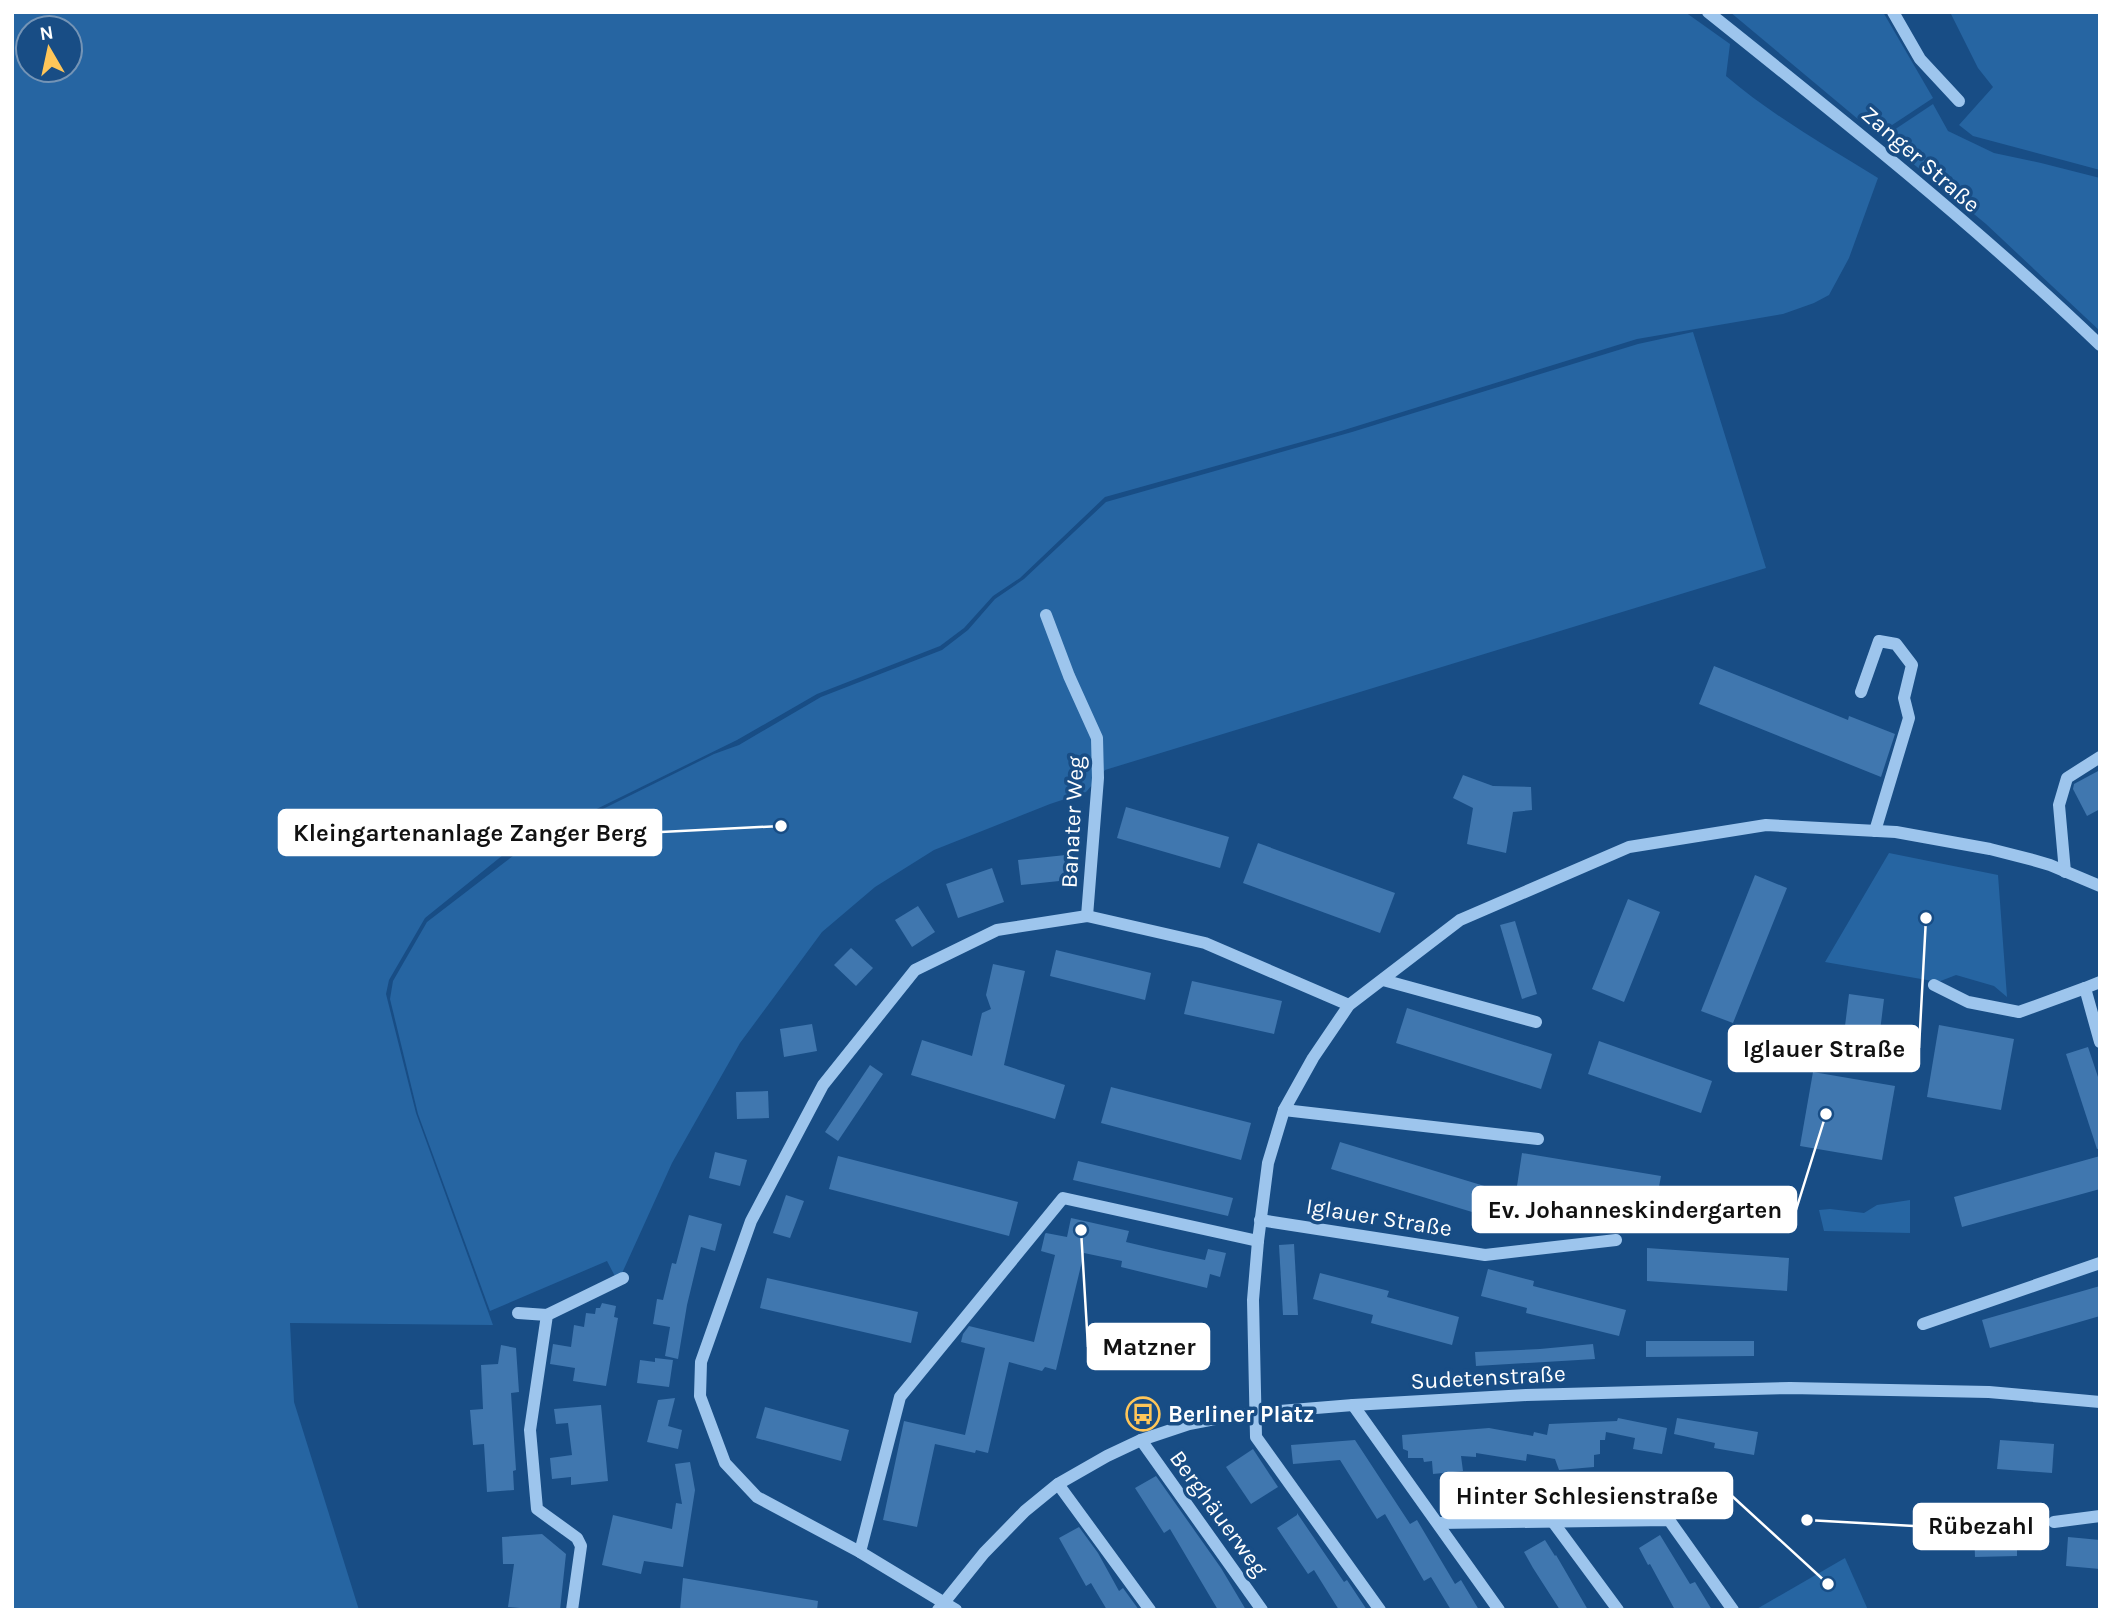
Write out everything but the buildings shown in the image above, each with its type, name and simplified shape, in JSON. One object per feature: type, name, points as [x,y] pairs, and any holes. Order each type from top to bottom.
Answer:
[{"type":"street","name":"Zanger Straße","points":[[1708,12],[1874,144],[2100,345]]},
{"type":"street","points":[[1893,12],[1920,59],[1959,101]]},
{"type":"street","name":"Banater Weg","points":[[1046,615],[1069,676],[1097,738],[1098,778],[1087,916]]},
{"type":"street","points":[[1861,692],[1880,641],[1896,644],[1912,665],[1904,698],[1909,719],[1875,831]]},
{"type":"street","points":[[2065,872],[2059,805],[2064,787],[2067,778],[2100,757]]},
{"type":"street","points":[[1380,1610],[1256,1437],[1253,1300],[1268,1163],[1284,1110],[1313,1058],[1349,1005],[1460,920],[1629,847],[1766,825],[1896,832],[1990,849],[2033,860],[2100,886]]},
{"type":"street","points":[[956,1610],[940,1606],[860,1552],[757,1497],[725,1463],[700,1396],[701,1362],[751,1221],[823,1085],[915,970],[997,930],[1087,916],[1205,943],[1349,1005]]},
{"type":"street","points":[[1383,979],[1536,1022]]},
{"type":"street","points":[[1934,985],[1968,1002],[2020,1012],[2100,982]]},
{"type":"street","points":[[2085,988],[2100,1042]]},
{"type":"street","points":[[1284,1110],[1538,1139]]},
{"type":"street","points":[[860,1552],[900,1397],[1063,1198],[1258,1241]]},
{"type":"street","name":"Iglauer Straße","points":[[1260,1220],[1485,1255],[1616,1241]]},
{"type":"street","points":[[1923,1324],[2100,1263]]},
{"type":"street","points":[[517,1313],[547,1315],[623,1278]]},
{"type":"street","points":[[547,1315],[530,1430],[531,1443],[537,1509],[577,1538],[581,1546],[572,1610]]},
{"type":"street","name":"Sudetenstraße","points":[[940,1606],[984,1553],[1025,1511],[1058,1484],[1107,1455],[1189,1424],[1255,1413],[1353,1405],[1526,1395],[1790,1388],[1989,1392],[2100,1402]]},
{"type":"street","points":[[1353,1405],[1499,1610]]},
{"type":"street","name":"Berghäuerweg","points":[[1141,1440],[1262,1610]]},
{"type":"street","points":[[1058,1484],[1150,1610]]},
{"type":"street","points":[[2054,1522],[2100,1516]]},
{"type":"street","points":[[1438,1523],[1669,1520],[1733,1610]]},
{"type":"street","points":[[1553,1522],[1618,1610]]},
{"type":"shaded area","points":[[12,12],[1685,12],[1730,44],[1726,76],[1781,117],[1878,178],[1849,258],[1829,295],[1814,303],[1783,314],[1637,339],[1341,431],[1105,497],[1020,578],[993,596],[964,628],[940,646],[817,694],[737,740],[503,855],[425,918],[389,980],[386,994],[416,1113],[493,1325],[290,1323],[294,1402],[359,1610],[12,1610]]},
{"type":"shaded area","points":[[1730,12],[1883,12],[1933,98],[1877,135]]},
{"type":"shaded area","points":[[1950,12],[2100,12],[2100,170],[1973,136],[1959,125],[1993,87],[1978,68]]},
{"type":"shaded area","points":[[1933,104],[1948,131],[1994,153],[2100,178],[2100,331],[1986,224],[1882,138]]},
{"type":"shaded area","points":[[1693,332],[1766,568],[1105,770],[1086,792],[934,850],[875,887],[822,932],[740,1043],[672,1163],[618,1282],[607,1261],[490,1311],[418,1114],[390,999],[393,981],[427,922],[522,849],[714,754],[739,745],[821,697],[942,650],[968,630],[995,599],[1024,579],[1106,502],[1352,432],[1638,344]]},
{"type":"shaded area","points":[[1889,853],[1998,875],[2007,997],[1994,986],[1956,975],[1938,982],[1825,962]]},
{"type":"shaded area","points":[[1910,1200],[1910,1233],[1824,1231],[1819,1210],[1864,1213],[1877,1205]]},
{"type":"shaded area","points":[[1845,1558],[1868,1610],[1755,1610]]},
{"type":"place","name":"Kleingartenanlage Zanger Berg","points":[[781,826]]},
{"type":"place","name":"Iglauer Straße","points":[[1926,918]]},
{"type":"place","name":"Ev. Johanneskindergarten","points":[[1826,1114]]},
{"type":"place","name":"Matzner","points":[[1081,1230]]},
{"type":"place","name":"Berliner Platz","points":[[1143,1414]]},
{"type":"place","name":"Rübezahl","points":[[1807,1520]]},
{"type":"place","name":"Hinter Schlesienstraße","points":[[1828,1584]]}]
